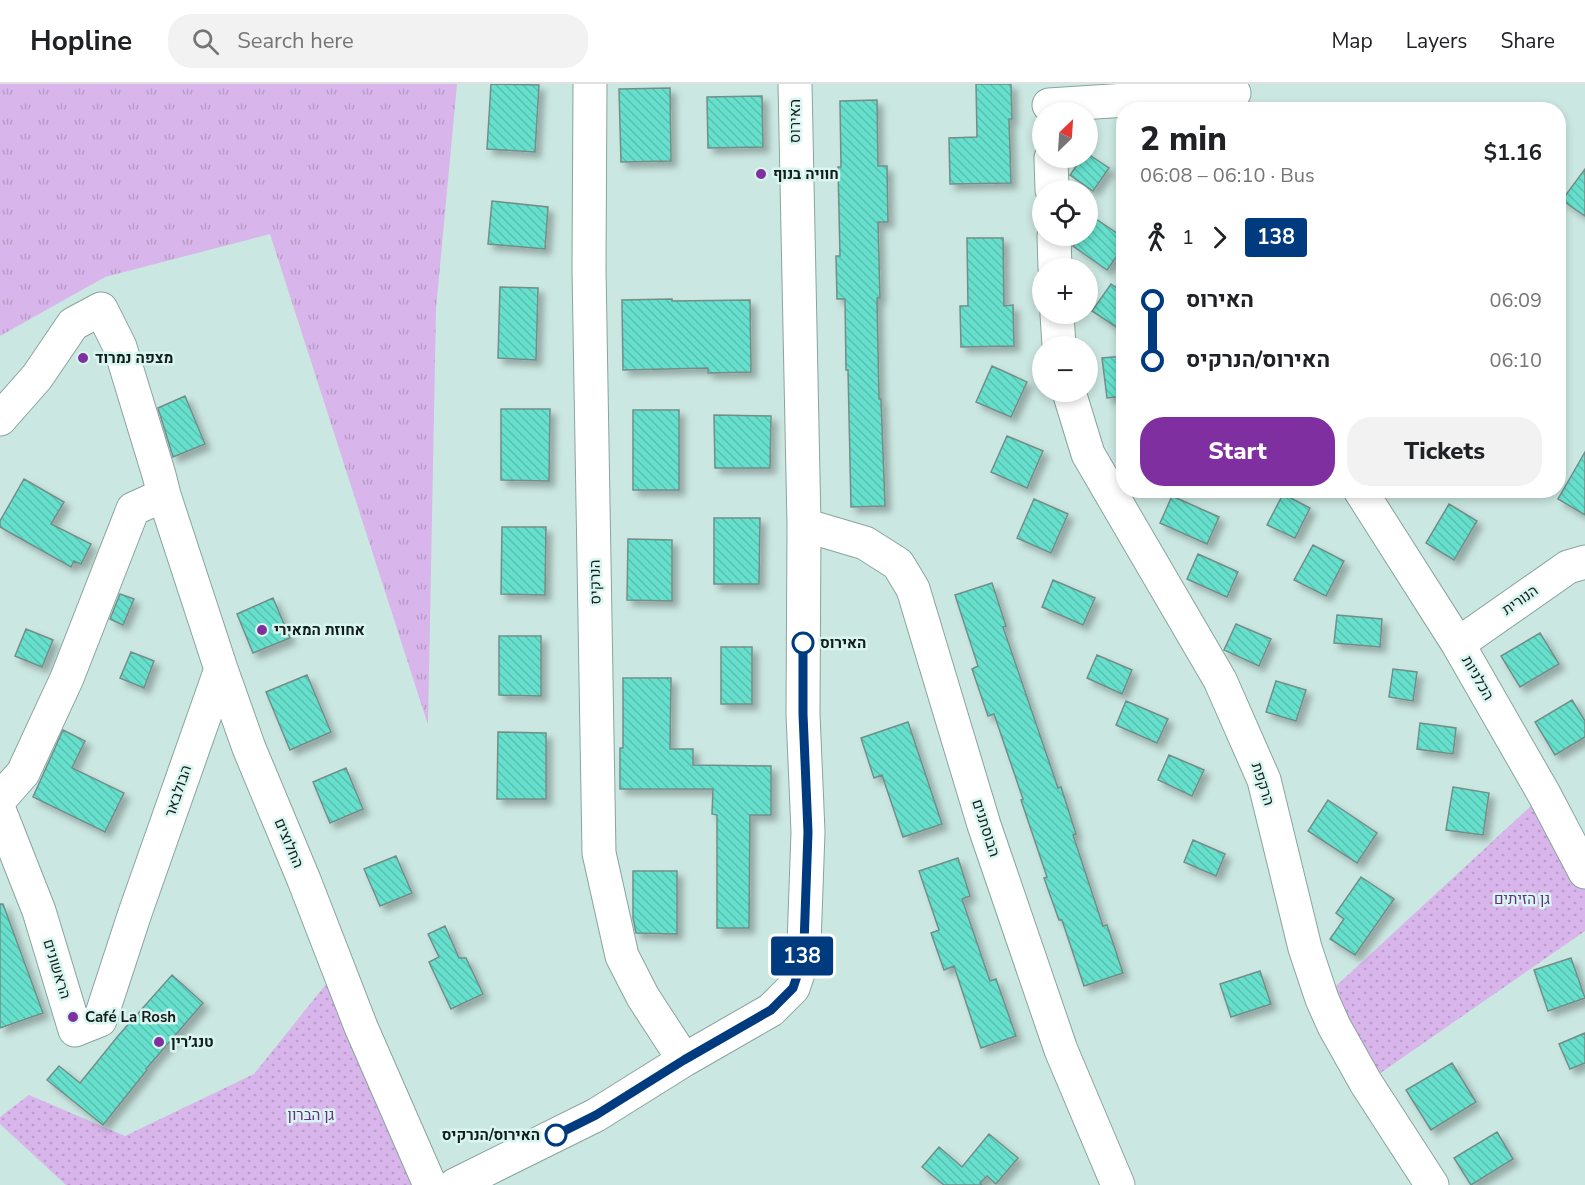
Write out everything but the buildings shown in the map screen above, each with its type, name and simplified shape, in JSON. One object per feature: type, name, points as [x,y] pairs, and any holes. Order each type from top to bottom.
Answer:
[{"type":"street","name":"הנרקיס","points":[[590,84],[589,269],[599,853],[622,956],[643,997],[684,1060]]},
{"type":"street","name":"האירוס","points":[[455,1185],[596,1115],[684,1060],[771,1010],[793,988],[800,967],[804,944],[808,832],[803,714],[804,525],[795,84]]},
{"type":"street","points":[[1050,101],[1235,95]]},
{"type":"street","name":"החלוצים","points":[[0,419],[37,377],[73,324],[101,309],[120,347],[164,495],[249,748],[304,880],[361,1027],[430,1185]]},
{"type":"street","name":"הרקפת","points":[[1072,402],[1088,454],[1220,680],[1264,780],[1305,948],[1322,999],[1334,1026],[1366,1083],[1432,1185]]},
{"type":"street","points":[[0,799],[23,773],[67,678],[134,509],[164,495]]},
{"type":"street","name":"הכלניות","points":[[1365,498],[1458,644],[1544,794],[1585,872]]},
{"type":"street","name":"הבוסתנים","points":[[804,525],[865,543],[898,564],[913,589],[984,825],[1061,1050],[1118,1185]]},
{"type":"street","name":"הנורית","points":[[1458,644],[1568,567],[1585,562]]},
{"type":"street","name":"הבולבאר","points":[[135,914],[221,669]]},
{"type":"street","name":"הראשונים","points":[[0,812],[39,911],[75,1030],[100,1020],[135,914]]},
{"type":"green space","points":[[0,84],[457,84],[436,309],[428,725],[270,234],[105,277],[0,336]]},
{"type":"green space","name":"גן הזיתים","points":[[1544,794],[1585,872],[1585,931],[1366,1083],[1322,999]]},
{"type":"green space","name":"גן הברון","points":[[331,978],[418,1185],[66,1185],[0,1124],[0,1117],[29,1095],[125,1136],[254,1074]]},
{"type":"bus line","name":"138","points":[[556,1135],[596,1115],[684,1060],[771,1010],[793,988],[804,944],[808,832],[803,714],[803,643]]},
{"type":"place","name":"חוויה בנוף","points":[[761,174]]},
{"type":"place","name":"מצפה נמרוד","points":[[83,358]]},
{"type":"place","name":"אחוזת המאירי","points":[[262,630]]},
{"type":"place","name":"האירוס","points":[[803,643]]},
{"type":"place","name":"Café La Rosh","points":[[73,1017]]},
{"type":"place","name":"טנג׳רין","points":[[159,1042]]},
{"type":"place","name":"האירוס/הנרקיס","points":[[556,1135]]}]
